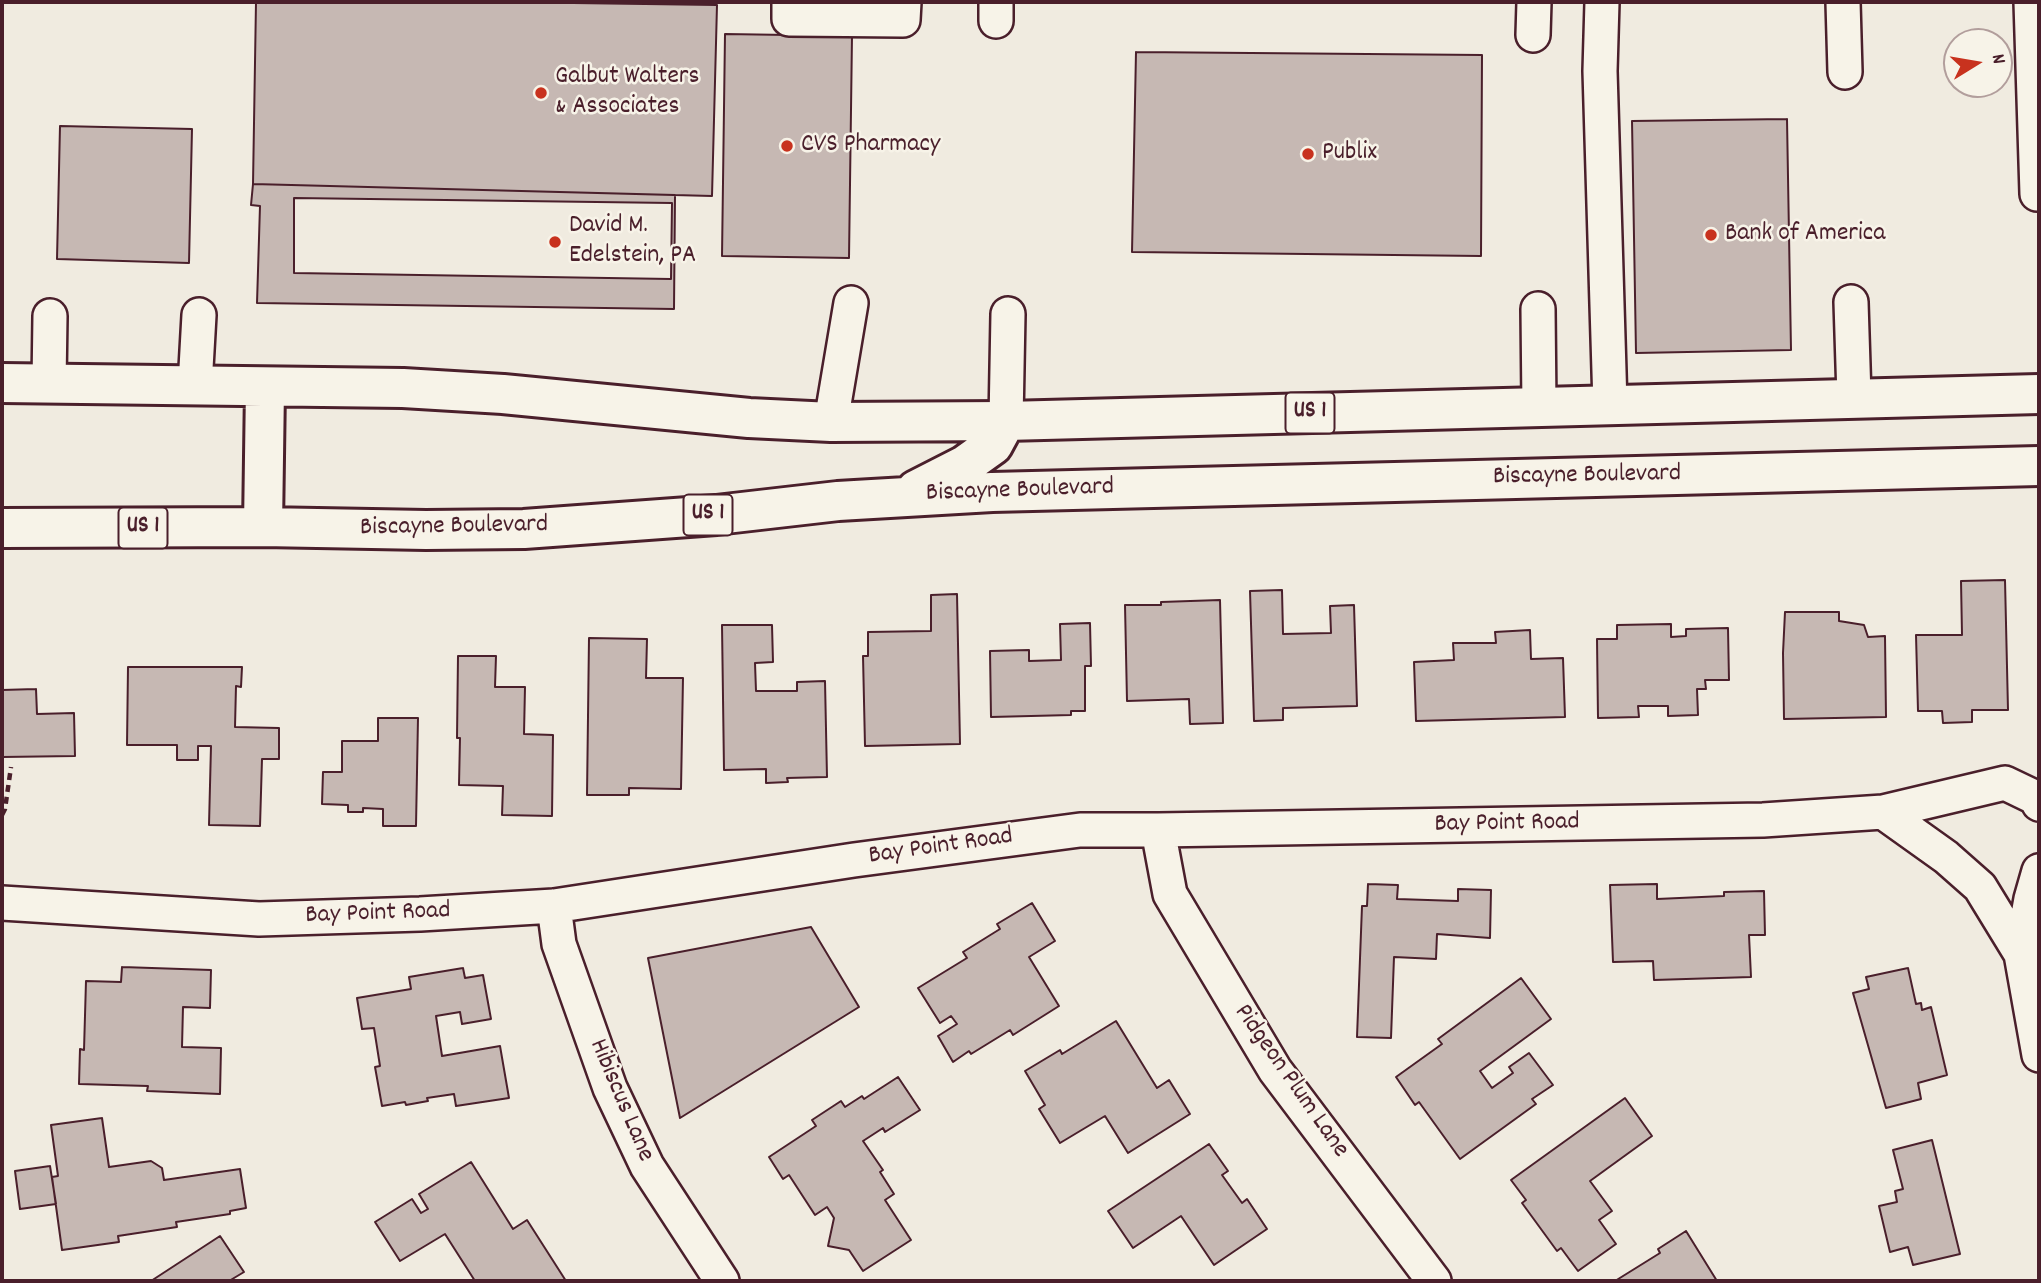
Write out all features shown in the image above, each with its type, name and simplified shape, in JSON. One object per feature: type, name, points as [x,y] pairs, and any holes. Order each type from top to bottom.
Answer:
[{"type":"main road","name":"US 1","points":[[2,383],[402,388],[490,393],[749,418],[831,422],[1006,421],[2039,394]]},
{"type":"main road","points":[[264,527],[265,387]]},
{"type":"main road","points":[[905,496],[965,465],[993,445],[1006,421]]},
{"type":"main road","name":"Biscayne Boulevard","points":[[2,528],[524,529],[716,515],[905,496],[992,492],[2039,466]]},
{"type":"street","points":[[789,2],[789,19],[903,20],[904,2]]},
{"type":"street","points":[[1533,35],[1534,2]]},
{"type":"street","points":[[1602,2],[1600,71],[1610,405]]},
{"type":"street","points":[[1843,2],[1845,72]]},
{"type":"street","points":[[2031,2],[2037,194]]},
{"type":"street","points":[[1851,302],[1854,397]]},
{"type":"street","points":[[831,422],[851,303]]},
{"type":"street","points":[[1538,309],[1539,407]]},
{"type":"street","points":[[1006,421],[1008,314]]},
{"type":"street","points":[[49,384],[50,316]]},
{"type":"street","points":[[195,386],[199,316]]},
{"type":"street","name":"Bay Point Road","points":[[2,903],[259,919],[420,914],[554,906],[854,860],[1080,830],[1763,820],[1883,812],[2005,783],[2036,798],[2039,804]]},
{"type":"street","points":[[1883,812],[1926,842],[1980,887],[2021,954]]},
{"type":"street","name":"Pidgeon Plum Lane","points":[[1158,830],[1170,894],[1275,1070],[1434,1281]]},
{"type":"street","points":[[2039,871],[2021,954],[2039,1055]]},
{"type":"street","name":"Hibiscus Lane","points":[[554,906],[559,944],[610,1088],[647,1166],[722,1281]]},
{"type":"path","points":[[2,815],[10,767]]},
{"type":"building","points":[[256,2],[717,5],[712,196],[253,184]]},
{"type":"building","name":"CVS Pharmacy","points":[[725,34],[852,36],[849,258],[722,256]]},
{"type":"building","name":"Publix","points":[[1136,52],[1482,55],[1481,256],[1132,252]]},
{"type":"building","name":"Bank of America","points":[[1787,119],[1791,350],[1636,353],[1632,121]]},
{"type":"building","points":[[60,126],[192,129],[189,263],[57,259]]},
{"type":"building","points":[[253,184],[675,195],[674,309],[257,303],[260,206],[251,205]]},
{"type":"building","points":[[294,198],[672,203],[671,279],[294,273]]},
{"type":"building","points":[[2005,580],[2008,710],[1972,710],[1972,722],[1943,723],[1942,711],[1918,711],[1916,635],[1962,635],[1961,581]]},
{"type":"building","points":[[1282,590],[1283,634],[1331,633],[1330,606],[1354,605],[1357,706],[1283,708],[1283,720],[1254,721],[1250,591]]},
{"type":"building","points":[[957,594],[960,744],[865,746],[863,656],[868,656],[868,632],[931,631],[931,595]]},
{"type":"building","points":[[1220,600],[1223,723],[1190,724],[1189,699],[1127,701],[1125,605]]},
{"type":"building","points":[[1785,612],[1839,612],[1839,621],[1864,625],[1868,637],[1885,636],[1886,717],[1784,719]]},
{"type":"building","points":[[1090,623],[1091,666],[1085,666],[1085,711],[1071,711],[1071,715],[991,717],[990,651],[1029,650],[1029,661],[1061,660],[1060,624]]},
{"type":"building","points":[[1671,624],[1671,637],[1686,636],[1686,629],[1728,628],[1729,680],[1705,680],[1706,689],[1697,689],[1698,715],[1668,716],[1668,706],[1638,706],[1639,717],[1598,718],[1597,639],[1617,639],[1617,625]]},
{"type":"building","points":[[722,625],[772,625],[773,662],[755,663],[756,691],[797,691],[797,682],[825,681],[827,777],[787,778],[788,782],[766,783],[766,769],[724,770]]},
{"type":"building","points":[[1530,630],[1531,659],[1563,658],[1565,717],[1416,721],[1414,662],[1454,660],[1453,643],[1496,643],[1495,632]]},
{"type":"building","points":[[589,638],[647,639],[646,678],[683,678],[681,789],[629,788],[629,795],[587,795]]},
{"type":"building","points":[[458,656],[496,656],[495,687],[525,687],[524,734],[553,735],[552,816],[502,815],[503,786],[459,785]]},
{"type":"building","points":[[128,667],[242,667],[241,687],[236,686],[235,727],[279,728],[279,759],[262,759],[260,826],[209,825],[211,746],[198,746],[198,760],[177,760],[177,745],[127,745]]},
{"type":"building","points":[[36,689],[37,714],[74,713],[75,756],[2,757],[2,690]]},
{"type":"building","points":[[378,718],[418,718],[416,826],[383,826],[383,809],[363,808],[363,812],[348,812],[348,805],[322,804],[323,772],[342,772],[342,741],[378,741]]},
{"type":"building","points":[[1368,884],[1398,885],[1397,899],[1458,901],[1458,889],[1491,890],[1490,938],[1437,934],[1436,959],[1394,957],[1391,1038],[1357,1037],[1362,906],[1367,906]]},
{"type":"building","points":[[1657,884],[1657,899],[1764,891],[1765,935],[1749,935],[1751,977],[1654,980],[1653,961],[1613,962],[1610,885]]},
{"type":"building","points":[[1032,903],[1055,941],[1029,957],[1059,1006],[1013,1035],[1010,1030],[953,1062],[938,1036],[957,1024],[951,1016],[940,1023],[918,988],[967,958],[963,952],[1000,929],[997,924]]},
{"type":"building","points":[[811,927],[859,1007],[680,1118],[648,958]]},
{"type":"building","points":[[122,967],[211,970],[210,1008],[183,1007],[182,1047],[221,1048],[220,1094],[147,1091],[148,1086],[79,1084],[80,1049],[84,1050],[86,981],[121,982]]},
{"type":"building","points":[[463,968],[465,978],[483,975],[491,1019],[462,1024],[460,1012],[436,1016],[442,1056],[500,1046],[509,1098],[456,1106],[454,1094],[427,1098],[428,1101],[406,1105],[405,1102],[382,1106],[375,1067],[380,1066],[374,1028],[362,1029],[357,998],[411,989],[409,977]]},
{"type":"building","points":[[1908,968],[1916,1004],[1921,1003],[1922,1010],[1931,1007],[1947,1075],[1918,1083],[1921,1099],[1886,1108],[1853,993],[1869,989],[1866,977]]},
{"type":"building","points":[[1521,978],[1551,1019],[1480,1071],[1492,1088],[1513,1073],[1509,1067],[1529,1053],[1553,1085],[1532,1099],[1536,1104],[1460,1159],[1419,1102],[1415,1105],[1396,1077],[1442,1044],[1438,1039]]},
{"type":"building","points":[[1116,1021],[1157,1088],[1169,1080],[1190,1114],[1128,1153],[1105,1116],[1060,1143],[1039,1109],[1045,1105],[1025,1071],[1060,1050],[1062,1054]]},
{"type":"building","points":[[898,1077],[920,1110],[885,1132],[883,1128],[863,1141],[883,1170],[880,1172],[894,1194],[885,1200],[911,1240],[863,1271],[849,1250],[828,1246],[834,1218],[827,1207],[815,1215],[789,1175],[783,1179],[769,1157],[816,1126],[812,1120],[841,1101],[845,1107],[862,1096],[864,1099]]},
{"type":"building","points":[[1625,1098],[1652,1136],[1590,1181],[1612,1211],[1599,1220],[1616,1244],[1578,1271],[1561,1248],[1557,1251],[1522,1203],[1526,1200],[1511,1180]]},
{"type":"building","points":[[102,1118],[109,1167],[151,1161],[162,1168],[164,1180],[240,1169],[246,1208],[230,1211],[230,1214],[176,1222],[177,1227],[118,1236],[119,1242],[62,1250],[52,1177],[58,1176],[51,1125]]},
{"type":"building","points":[[1932,1140],[1960,1254],[1913,1265],[1908,1247],[1890,1252],[1879,1206],[1897,1202],[1895,1191],[1903,1189],[1893,1150]]},
{"type":"building","points":[[1209,1144],[1228,1171],[1222,1175],[1242,1203],[1247,1199],[1267,1229],[1214,1265],[1181,1216],[1133,1248],[1108,1211]]},
{"type":"building","points":[[471,1162],[513,1229],[527,1220],[566,1281],[475,1281],[445,1234],[400,1261],[375,1222],[412,1199],[421,1213],[428,1209],[419,1194]]},
{"type":"building","points":[[50,1166],[56,1204],[20,1209],[15,1171]]},
{"type":"building","points":[[1686,1231],[1717,1281],[1615,1281],[1660,1253],[1658,1249]]},
{"type":"building","points":[[220,1236],[244,1272],[229,1281],[151,1281]]},
{"type":"place","name":"Galbut Walters & Associates","points":[[541,93]]},
{"type":"place","name":"CVS Pharmacy","points":[[787,146]]},
{"type":"place","name":"Publix","points":[[1308,154]]},
{"type":"place","name":"Bank of America","points":[[1711,235]]},
{"type":"place","name":"David M. Edelstein, PA","points":[[555,242]]}]
